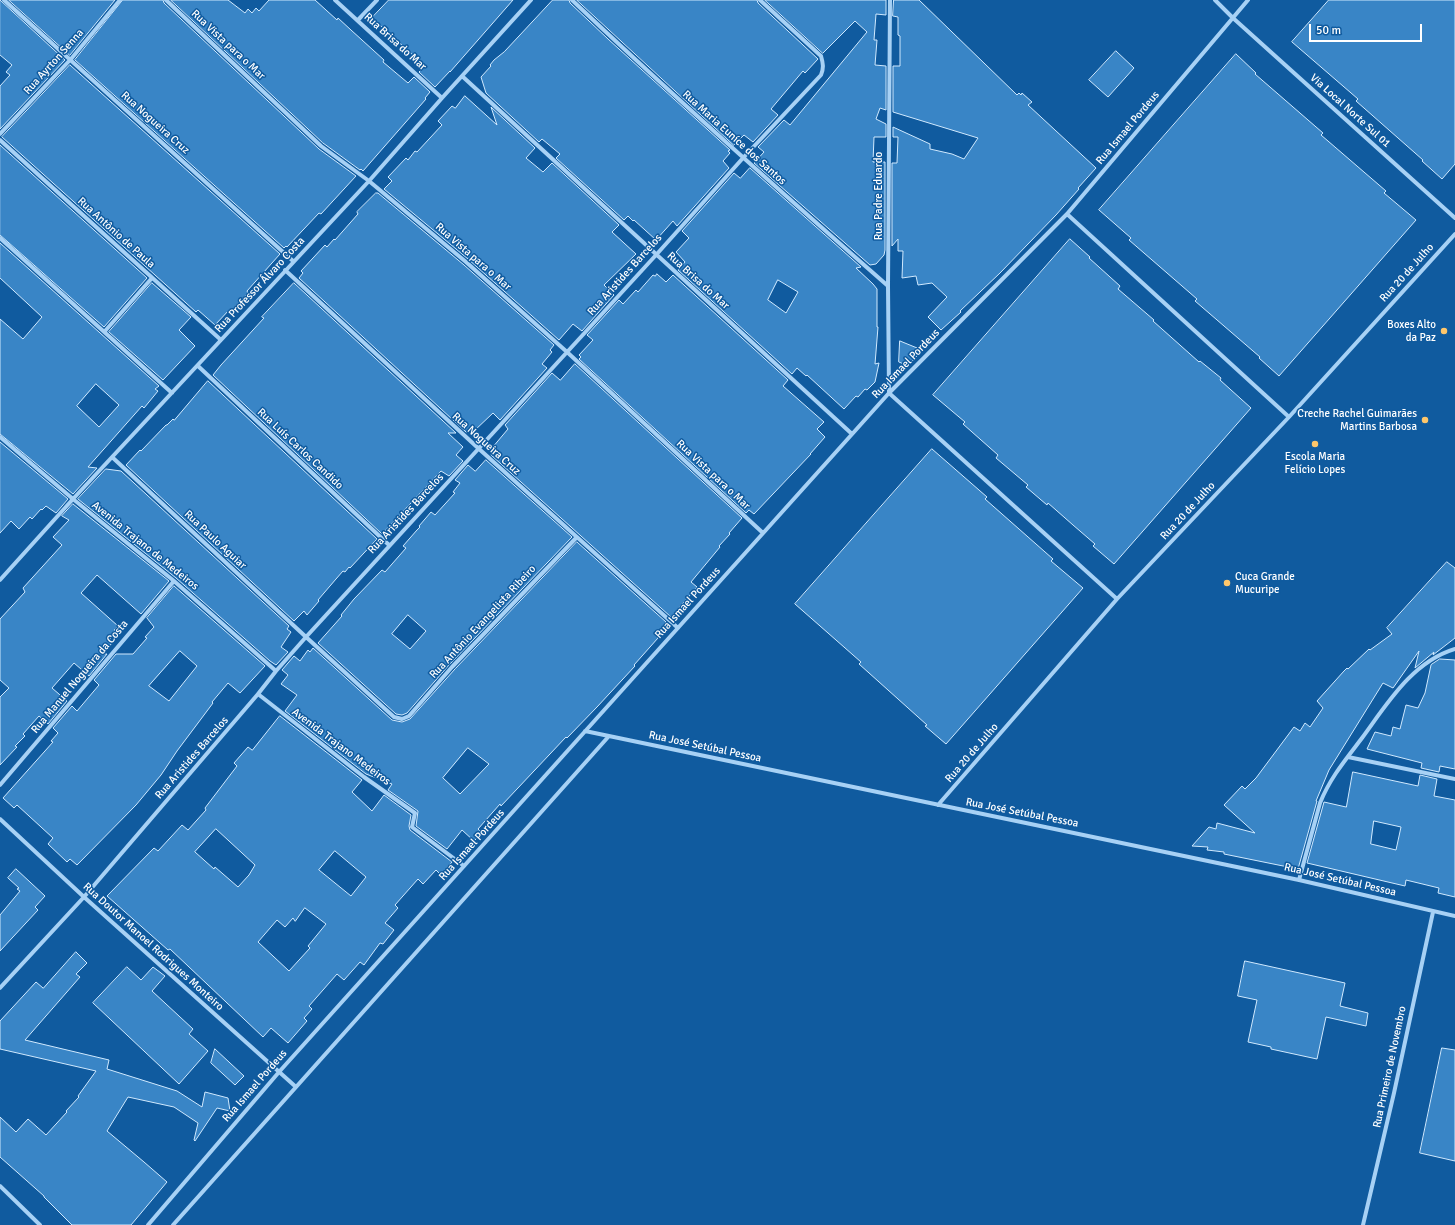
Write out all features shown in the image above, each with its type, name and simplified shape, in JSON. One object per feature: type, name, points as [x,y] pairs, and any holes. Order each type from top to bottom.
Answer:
[{"type":"street","name":"Rua Nogueira Cruz","points":[[4,0],[293,261]]},
{"type":"street","name":"Rua Ayrton Senna","points":[[0,134],[71,59],[120,0]]},
{"type":"street","name":"Rua Vista para o Mar","points":[[166,0],[321,146],[369,181],[466,262],[567,352],[763,533]]},
{"type":"street","name":"Rua Brisa do Mar","points":[[335,0],[442,98]]},
{"type":"street","points":[[358,20],[377,0]]},
{"type":"street","name":"Rua Professor Álvaro Costa","points":[[0,580],[293,261],[369,181],[531,0]]},
{"type":"street","name":"Rua Maria Euníce dos Santos","points":[[572,0],[656,80],[742,158],[888,286]]},
{"type":"street","name":"Rua Aristides Barcelos","points":[[0,988],[84,897],[306,637],[656,255],[742,158],[821,74],[823,63],[821,56],[760,0]]},
{"type":"street","name":"Rua Padre Eduardo","points":[[889,393],[888,286],[890,0]]},
{"type":"street","name":"Via Local Norte Sul 01","points":[[1215,0],[1233,18],[1455,218]]},
{"type":"street","name":"Rua Ismael Pordeus","points":[[148,1225],[279,1072],[889,393],[1067,214],[1248,0]]},
{"type":"street","name":"Rua Brisa do Mar","points":[[462,76],[852,434]]},
{"type":"street","name":"Rua Antônio de Paula","points":[[0,140],[221,340]]},
{"type":"street","points":[[1067,214],[1289,417]]},
{"type":"street","name":"Rua 20 de Julho","points":[[938,805],[1117,599],[1289,417],[1455,234]]},
{"type":"street","points":[[0,238],[104,330],[172,393]]},
{"type":"street","name":"Rua Nogueira Cruz","points":[[285,270],[478,448],[678,628]]},
{"type":"street","points":[[104,330],[152,278]]},
{"type":"street","name":"Rua Luís Carlos Candido","points":[[198,366],[389,545]]},
{"type":"street","points":[[889,393],[1117,599]]},
{"type":"street","name":"Avenida Trajano de Medeiros","points":[[0,438],[174,581],[276,671]]},
{"type":"street","name":"Rua Paulo Aguiar","points":[[112,457],[394,717],[402,719]]},
{"type":"street","name":"Rua Antônio Evangelista Ribeiro","points":[[402,719],[409,716],[452,667],[577,537]]},
{"type":"street","name":"Rua Manuel Nogueira da Costa","points":[[0,785],[174,581]]},
{"type":"street","points":[[1300,880],[1316,814],[1325,791],[1336,772],[1399,688],[1432,659],[1455,649]]},
{"type":"street","name":"Avenida Trajano Medeiros","points":[[258,694],[364,777],[415,813],[412,827],[464,866]]},
{"type":"street","name":"Rua José Setúbal Pessoa","points":[[585,731],[938,805],[1048,826],[1300,880],[1455,916]]},
{"type":"street","points":[[173,1225],[609,736]]},
{"type":"street","points":[[1348,757],[1455,779]]},
{"type":"street","name":"Rua Doutor Manoel Rodrigues Monteiro","points":[[0,819],[84,897],[296,1087]]},
{"type":"street","name":"Rua Primeiro de Novembro","points":[[1363,1225],[1394,1093],[1433,912]]},
{"type":"street","points":[[0,1186],[40,1225]]},
{"type":"building","points":[[0,0],[65,60],[0,129],[0,86],[10,75],[6,72],[12,65],[0,55]]},
{"type":"building","points":[[9,0],[115,0],[70,55]]},
{"type":"building","points":[[123,0],[163,0],[164,3],[319,149],[356,176],[321,214],[319,213],[287,247],[286,246],[284,248],[75,60]]},
{"type":"building","points":[[171,0],[228,0],[245,13],[248,9],[252,13],[256,8],[259,11],[269,0],[315,0],[337,20],[338,18],[384,60],[383,62],[408,83],[414,77],[430,92],[425,98],[426,99],[363,171],[361,169],[360,170],[323,143]]},
{"type":"building","points":[[389,0],[513,0],[435,87],[419,72],[425,66],[372,18]]},
{"type":"building","points":[[553,0],[569,0],[570,3],[608,39],[730,150],[728,151],[730,153],[723,161],[729,168],[677,226],[673,221],[656,240],[628,216],[624,220],[556,158],[560,154],[542,139],[539,142],[486,93],[481,77],[491,66],[490,65],[494,60],[504,52]]},
{"type":"building","points":[[577,0],[757,0],[758,3],[818,59],[805,73],[803,71],[771,109],[778,115],[753,142],[744,135],[734,145]]},
{"type":"building","points":[[765,0],[886,0],[886,15],[876,14],[874,40],[877,40],[875,65],[886,66],[886,110],[880,108],[876,119],[886,124],[886,137],[874,137],[873,162],[885,162],[885,250],[884,255],[876,264],[870,265],[754,163],[764,152],[758,147],[784,120],[790,125],[867,32],[855,21],[823,53]]},
{"type":"building","points":[[894,0],[919,0],[1017,95],[1019,93],[1021,95],[1022,93],[1032,102],[1028,105],[1096,168],[1056,215],[1000,273],[960,311],[961,312],[941,330],[928,317],[947,297],[932,283],[918,285],[916,276],[902,278],[903,251],[898,251],[898,239],[892,246],[892,163],[897,163],[898,137],[893,137],[893,127],[930,144],[930,149],[952,154],[964,159],[978,138],[893,112],[893,66],[900,66],[900,36],[898,35],[898,17],[893,16]]},
{"type":"building","points":[[1329,0],[1455,0],[1455,164],[1442,179],[1422,161],[1423,160],[1356,101],[1358,99],[1292,42]]},
{"type":"building","points":[[1116,51],[1134,68],[1108,97],[1089,80]]},
{"type":"building","points":[[1236,54],[1256,73],[1255,74],[1323,133],[1321,135],[1386,191],[1384,193],[1416,220],[1279,376],[1259,358],[1260,357],[1195,301],[1197,299],[1129,240],[1131,238],[1099,210]]},
{"type":"building","points":[[70,65],[280,254],[247,291],[248,293],[215,325],[198,310],[196,312],[2,137]]},
{"type":"building","points":[[465,96],[497,125],[491,107],[535,148],[526,158],[543,172],[552,163],[619,225],[612,232],[636,254],[604,285],[614,295],[582,331],[573,324],[559,340],[468,259],[384,189],[392,181],[388,177],[406,158],[408,160],[415,151],[417,152],[442,125],[438,121],[452,106],[455,108]]},
{"type":"building","points":[[0,145],[147,278],[104,327],[0,235]]},
{"type":"building","points":[[750,168],[861,267],[856,268],[877,289],[878,327],[875,364],[879,363],[875,382],[867,390],[865,389],[858,397],[856,396],[844,409],[807,375],[806,376],[797,368],[792,374],[678,270],[685,262],[676,252],[689,238],[682,231],[734,173],[740,178]],"holes":[[[778,280],[798,292],[786,313],[768,300]]]},
{"type":"building","points":[[376,193],[378,193],[464,265],[554,345],[550,350],[552,352],[542,364],[547,368],[500,420],[493,413],[473,432],[466,432],[299,278],[303,273],[301,271],[325,245],[327,247],[334,239],[335,240],[358,214],[357,212]]},
{"type":"building","points":[[1070,239],[1120,286],[1118,289],[1199,362],[1200,361],[1221,378],[1220,380],[1251,408],[1114,564],[1093,546],[1095,544],[1048,503],[1047,505],[1026,487],[1028,485],[996,458],[998,455],[963,424],[965,422],[933,395]]},
{"type":"building","points":[[0,243],[159,386],[155,389],[158,391],[144,408],[142,406],[88,467],[97,468],[73,494],[0,434],[0,319],[23,339],[42,317],[0,278]],"holes":[[[96,384],[119,405],[99,427],[77,406]]]},
{"type":"building","points":[[657,274],[666,282],[673,275],[788,380],[783,386],[824,422],[817,429],[825,437],[811,454],[754,514],[749,510],[746,513],[579,359],[581,357],[579,355],[593,340],[587,335],[619,300],[623,304],[636,290],[638,292],[653,275],[655,276]]},
{"type":"building","points":[[152,283],[191,317],[179,330],[195,346],[163,380],[109,332]]},
{"type":"building","points":[[294,283],[456,433],[448,433],[463,447],[456,455],[463,461],[449,476],[441,471],[382,534],[213,375],[264,318],[262,317]]},
{"type":"building","points":[[900,341],[922,350],[908,366],[899,362]]},
{"type":"building","points":[[575,364],[742,518],[691,582],[697,587],[671,617],[491,455],[494,450],[492,448],[508,429],[505,425],[552,373],[560,380]]},
{"type":"building","points":[[208,381],[377,539],[350,568],[349,567],[345,572],[343,571],[307,615],[304,611],[294,621],[126,465],[166,425],[173,419],[174,420]]},
{"type":"building","points":[[0,442],[68,499],[56,513],[46,506],[42,510],[41,509],[32,519],[30,517],[19,529],[11,521],[0,533]]},
{"type":"building","points":[[932,449],[987,497],[985,499],[1053,559],[1051,561],[1083,588],[946,744],[859,664],[861,662],[795,604]]},
{"type":"building","points":[[486,460],[572,537],[449,665],[407,713],[402,715],[396,714],[318,643],[342,616],[341,615],[354,599],[382,570],[385,572],[406,548],[403,546],[431,512],[435,515],[455,493],[453,492],[460,483],[455,480],[468,465],[475,471]],"holes":[[[408,615],[426,631],[410,649],[392,634]]]},
{"type":"building","points":[[106,469],[121,471],[289,626],[287,629],[291,632],[281,647],[288,652],[276,665],[176,578],[78,499]]},
{"type":"building","points":[[73,504],[169,581],[141,614],[97,575],[81,593],[118,626],[114,630],[116,632],[110,639],[113,642],[102,654],[107,654],[89,676],[74,663],[52,688],[67,701],[48,724],[39,716],[23,734],[25,736],[15,746],[17,747],[0,765],[0,697],[9,688],[0,680],[0,619],[25,592],[23,588],[62,545],[53,537],[69,520],[62,516]]},
{"type":"building","points":[[577,542],[666,622],[664,624],[667,627],[634,665],[635,666],[501,806],[500,804],[478,829],[482,833],[474,841],[462,830],[447,849],[416,826],[418,811],[388,790],[392,784],[366,774],[285,711],[297,695],[281,684],[288,675],[282,670],[294,656],[300,661],[308,650],[310,652],[313,648],[392,720],[402,722],[410,719],[455,669]],"holes":[[[468,748],[489,764],[460,794],[443,778]]]},
{"type":"building","points":[[1447,562],[1455,568],[1455,638],[1433,655],[1434,652],[1415,668],[1419,651],[1393,688],[1383,683],[1329,770],[1316,801],[1298,869],[1224,854],[1224,852],[1207,850],[1208,847],[1192,846],[1209,827],[1216,829],[1217,823],[1255,833],[1224,805],[1242,786],[1245,789],[1256,778],[1294,727],[1300,731],[1305,723],[1310,727],[1323,708],[1317,701],[1347,668],[1348,669],[1369,649],[1370,650],[1392,634],[1387,628]]},
{"type":"building","points":[[174,586],[265,666],[240,693],[228,683],[212,702],[213,703],[161,775],[136,805],[77,865],[70,859],[67,862],[48,844],[53,838],[17,805],[14,808],[3,798],[53,742],[51,741],[58,733],[53,728],[72,706],[77,711],[99,685],[94,680],[116,654],[133,654],[147,638],[145,637],[154,627],[147,618]],"holes":[[[180,651],[197,666],[169,701],[149,686]]]},
{"type":"building","points":[[1440,659],[1455,660],[1455,769],[1440,766],[1439,772],[1421,768],[1422,763],[1367,749],[1375,732],[1391,736],[1393,727],[1400,729],[1406,705],[1418,708],[1425,693],[1431,665]]},
{"type":"building","points":[[280,716],[362,780],[352,792],[372,811],[384,795],[411,815],[409,826],[410,830],[452,862],[441,875],[436,870],[423,884],[418,879],[395,905],[398,908],[385,923],[394,930],[383,944],[380,943],[364,965],[360,962],[344,980],[337,974],[309,1006],[312,1009],[304,1018],[307,1021],[288,1043],[271,1028],[263,1037],[170,949],[168,950],[107,896],[154,848],[158,851],[182,825],[188,830],[206,810],[205,808],[237,766],[234,763],[248,747],[252,750]],"holes":[[[216,829],[255,865],[249,875],[238,887],[195,852]],[[335,851],[366,877],[351,896],[319,870]],[[305,908],[326,924],[308,946],[310,948],[289,971],[258,942],[277,920],[285,927],[293,918],[295,921]]]},
{"type":"building","points":[[1353,772],[1418,786],[1420,775],[1437,779],[1434,796],[1455,800],[1455,897],[1438,893],[1439,888],[1406,880],[1405,886],[1307,863],[1324,802],[1346,807]],"holes":[[[1374,821],[1401,827],[1396,850],[1371,844]]]},
{"type":"building","points":[[16,869],[45,896],[35,907],[38,910],[0,951],[0,915],[20,891],[17,889],[19,888],[8,878]]},
{"type":"building","points":[[76,952],[87,963],[76,974],[80,977],[25,1040],[109,1060],[107,1069],[177,1091],[202,1107],[205,1092],[228,1098],[230,1111],[217,1108],[195,1141],[198,1123],[174,1107],[128,1097],[107,1131],[167,1182],[131,1225],[72,1225],[44,1196],[0,1157],[0,1117],[16,1132],[28,1119],[46,1135],[79,1097],[78,1096],[96,1071],[0,1049],[0,1021],[36,982],[43,988]]},
{"type":"building","points":[[1245,961],[1345,983],[1340,1006],[1368,1013],[1366,1026],[1326,1017],[1317,1059],[1271,1049],[1271,1047],[1248,1042],[1257,1000],[1238,996]]},
{"type":"building","points":[[127,967],[141,980],[153,967],[165,976],[152,991],[193,1029],[189,1034],[208,1051],[179,1084],[93,1003]]},
{"type":"building","points":[[1442,1048],[1455,1050],[1455,1161],[1420,1153]]},
{"type":"building","points":[[215,1049],[244,1076],[235,1085],[211,1063]]},
{"type":"place","name":"Boxes Alto da Paz","points":[[1444,331]]},
{"type":"place","name":"Creche Rachel Guimarães Martins Barbosa","points":[[1425,420]]},
{"type":"place","name":"Escola Maria Felício Lopes","points":[[1315,444]]},
{"type":"place","name":"Cuca Grande Mucuripe","points":[[1227,583]]}]
